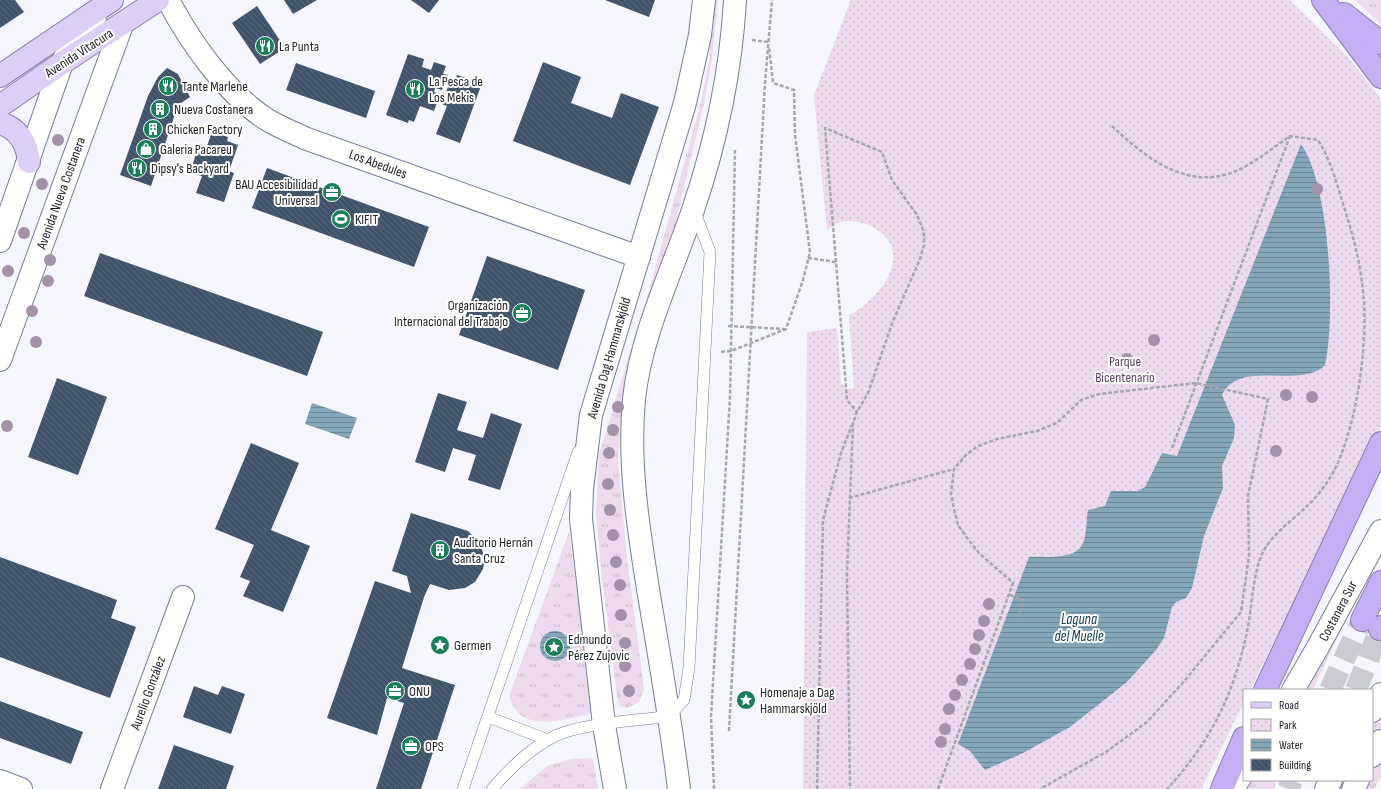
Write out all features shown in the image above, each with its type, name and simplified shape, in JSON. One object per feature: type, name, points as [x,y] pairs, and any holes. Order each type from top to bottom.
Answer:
[{"type":"highway","points":[[1324,0],[1381,43]]},
{"type":"highway","points":[[1324,0],[1381,77]]},
{"type":"highway","points":[[1265,689],[1381,443]]},
{"type":"highway","points":[[1374,625],[1381,582]]},
{"type":"highway","points":[[1222,789],[1243,740]]},
{"type":"main road","name":"Avenida Vitacura","points":[[0,106],[158,0]]},
{"type":"main road","name":"Los Abedules","points":[[168,0],[179,21],[205,60],[235,92],[266,119],[307,139],[639,257]]},
{"type":"main road","name":"Avenida Dag Hammarskjöld","points":[[615,789],[604,725],[581,519],[582,489],[591,415],[685,103],[700,35],[704,0]]},
{"type":"main road","points":[[679,789],[636,506],[631,448],[634,399],[640,362],[694,208],[720,114],[733,38],[735,0]]},
{"type":"main road","name":"Avenida Vitacura","points":[[0,76],[111,1]]},
{"type":"main road","points":[[0,241],[29,162],[62,63],[76,36],[111,1]]},
{"type":"main road","name":"Avenida Nueva Costanera","points":[[0,360],[122,25]]},
{"type":"main road","points":[[0,123],[13,129],[22,138],[27,149],[29,162]]},
{"type":"main road","name":"Costanera Sur","points":[[1294,689],[1318,648],[1381,532]]},
{"type":"main road","name":"Aurelio González","points":[[112,789],[184,597]]},
{"type":"main road","points":[[1373,709],[1381,694]]},
{"type":"main road","points":[[1373,754],[1381,741]]},
{"type":"main road","points":[[1233,789],[1243,773]]},
{"type":"main road","points":[[0,781],[21,789]]},
{"type":"lane","points":[[492,789],[525,755],[548,740],[572,730],[669,716],[684,700],[689,668],[710,252],[694,208]]},
{"type":"lane","points":[[463,789],[591,415]]},
{"type":"lane","points":[[488,717],[548,740]]},
{"type":"path","points":[[729,731],[765,83],[772,0]]},
{"type":"path","points":[[705,353],[731,351],[786,329],[803,280],[810,252],[795,135],[794,90],[773,83],[769,42]]},
{"type":"path","points":[[1112,126],[1139,149],[1169,169],[1198,178],[1229,174],[1249,163],[1290,136],[1318,140],[1326,152],[1338,186],[1357,257],[1362,285],[1364,333],[1353,413],[1335,468],[1309,504],[1282,528],[1265,548],[1256,574],[1246,634],[1236,675],[1228,698],[1213,727],[1193,758],[1167,789]]},
{"type":"path","points":[[818,789],[823,520],[841,453],[857,412],[868,393],[893,321],[920,259],[924,245],[924,232],[917,215],[892,180],[882,152],[825,128],[847,400],[857,412]]},
{"type":"path","points":[[1172,448],[1290,136]]},
{"type":"path","points":[[714,789],[711,717],[730,396],[730,326],[736,144]]},
{"type":"path","points":[[808,258],[836,262]]},
{"type":"path","points":[[730,326],[786,329]]},
{"type":"path","points":[[938,789],[1010,595],[1013,583],[979,553],[958,525],[951,494],[954,469],[966,455],[978,446],[997,439],[1037,431],[1057,423],[1081,400],[1099,394],[1196,384],[1268,399],[1248,496],[1248,556],[1241,612],[1186,679],[1147,722],[1106,752],[1040,789]]},
{"type":"path","points":[[850,789],[847,573],[853,423]]},
{"type":"path","points":[[850,498],[954,469]]},
{"type":"path","points":[[1010,595],[1024,600],[1018,617]]},
{"type":"green space","points":[[712,0],[718,0],[712,59],[705,99],[671,242],[632,359],[622,402],[618,459],[626,549],[644,689],[639,702],[627,708],[620,706],[617,696],[601,571],[596,512],[599,454],[648,294],[701,102],[709,62]]},
{"type":"green space","name":"Parque Bicentenario","points":[[851,0],[1290,0],[1347,56],[1381,99],[1381,427],[1250,689],[1243,689],[1243,704],[1201,789],[803,789],[807,332],[837,328],[841,383],[847,389],[854,388],[849,315],[865,305],[880,290],[886,281],[893,262],[891,245],[887,238],[874,227],[848,221],[838,223],[827,230],[814,95]]},
{"type":"green space","points":[[1355,0],[1381,0],[1381,25]]},
{"type":"green space","points":[[569,532],[594,713],[557,721],[533,721],[523,716],[515,708],[509,696]]},
{"type":"green space","points":[[1344,623],[1313,689],[1304,689]]},
{"type":"green space","points":[[1381,713],[1381,777],[1374,789],[1336,789],[1340,781],[1373,781],[1373,725]]},
{"type":"green space","points":[[593,758],[598,789],[520,789],[547,766],[571,759]]},
{"type":"green space","points":[[1247,781],[1276,781],[1274,789],[1242,789]]},
{"type":"water","name":"Laguna del Muelle","points":[[1301,144],[1311,163],[1319,189],[1328,252],[1330,316],[1325,365],[1315,372],[1302,375],[1256,376],[1242,378],[1230,384],[1222,395],[1235,425],[1234,438],[1222,466],[1223,488],[1204,536],[1192,588],[1186,598],[1176,602],[1172,607],[1164,638],[1156,650],[1127,682],[1070,727],[1023,753],[985,770],[970,751],[958,744],[1029,557],[1051,557],[1074,553],[1083,543],[1088,510],[1105,506],[1111,491],[1138,491],[1145,487],[1162,453],[1177,456]]},
{"type":"water","points":[[312,403],[357,418],[349,439],[305,424]]},
{"type":"water","points":[[555,631],[566,635],[570,646],[566,657],[555,661],[544,657],[540,646],[544,635]]},
{"type":"building","points":[[0,0],[15,0],[24,12],[0,28]]},
{"type":"building","points":[[284,0],[317,0],[293,14]]},
{"type":"building","points":[[411,0],[439,0],[429,13]]},
{"type":"building","points":[[605,0],[655,0],[649,17]]},
{"type":"building","points":[[257,6],[285,48],[260,64],[232,23]]},
{"type":"building","name":"La Pesca de Los Mekis","points":[[408,54],[424,59],[422,67],[431,70],[434,62],[446,66],[443,74],[448,75],[442,90],[435,88],[434,92],[440,94],[434,111],[420,106],[414,122],[409,120],[408,123],[386,115]]},
{"type":"building","points":[[543,62],[581,77],[571,103],[612,118],[621,93],[659,107],[630,185],[513,141]]},
{"type":"building","points":[[296,63],[375,91],[366,118],[286,90]]},
{"type":"building","points":[[167,68],[178,74],[190,97],[178,105],[151,186],[120,175],[148,96],[158,77]]},
{"type":"building","points":[[457,75],[482,83],[460,143],[436,134],[447,106],[442,104],[449,84],[453,86]]},
{"type":"building","points":[[212,132],[228,137],[227,141],[238,145],[229,171],[234,173],[224,202],[196,193],[202,176],[190,173],[199,144],[207,146]]},
{"type":"building","points":[[267,168],[429,227],[414,267],[252,208]]},
{"type":"building","points":[[100,253],[323,332],[307,376],[84,296]]},
{"type":"building","name":"Organización Internacional del Trabajo","points":[[487,256],[585,290],[558,370],[459,335]]},
{"type":"building","points":[[57,378],[107,397],[78,475],[28,457]]},
{"type":"building","points":[[438,393],[467,402],[457,430],[483,438],[491,413],[522,424],[500,490],[468,480],[476,455],[453,448],[445,472],[415,462]]},
{"type":"building","points":[[251,443],[299,463],[271,530],[310,546],[283,612],[243,596],[250,581],[240,577],[254,545],[215,529]]},
{"type":"building","name":"ONU","points":[[411,513],[468,531],[479,542],[485,558],[483,569],[475,582],[465,588],[449,590],[430,584],[424,597],[402,668],[455,685],[421,789],[376,789],[404,703],[387,698],[377,735],[327,718],[375,581],[411,593],[407,576],[392,571]]},
{"type":"building","points":[[0,557],[117,600],[111,618],[136,627],[110,698],[0,657]]},
{"type":"building","points":[[194,686],[218,695],[222,686],[245,694],[231,734],[183,717]]},
{"type":"building","points":[[0,701],[83,732],[71,764],[0,738]]},
{"type":"building","points":[[174,745],[234,766],[226,789],[158,789]]},
{"type":"tunnel","points":[[1330,689],[1362,620]]},
{"type":"tunnel","points":[[1356,689],[1380,629]]},
{"type":"tunnel","points":[[1288,789],[1292,781]]},
{"type":"place","name":"La Punta","points":[[265,46]]},
{"type":"place","name":"Tante Marlene","points":[[168,86]]},
{"type":"place","name":"La Pesca de Los Mekis","points":[[415,89]]},
{"type":"place","name":"Nueva Costanera","points":[[160,109]]},
{"type":"place","name":"Chicken Factory","points":[[153,129]]},
{"type":"place","name":"Galeria Pacareu","points":[[146,149]]},
{"type":"place","name":"Dipsy's Backyard","points":[[137,168]]},
{"type":"place","name":"BAU Accesibilidad Universal","points":[[332,192]]},
{"type":"place","name":"KIFIT","points":[[341,219]]},
{"type":"place","name":"Organización Internacional del Trabajo","points":[[522,313]]},
{"type":"place","name":"Auditorio Hernán Santa Cruz","points":[[440,550]]},
{"type":"place","name":"Germen","points":[[440,645]]},
{"type":"place","name":"Edmundo Pérez Zujovic","points":[[554,647]]},
{"type":"place","name":"ONU","points":[[395,691]]},
{"type":"place","name":"Homenaje a Dag Hammarskjöld","points":[[746,700]]},
{"type":"place","name":"OPS","points":[[411,746]]}]
